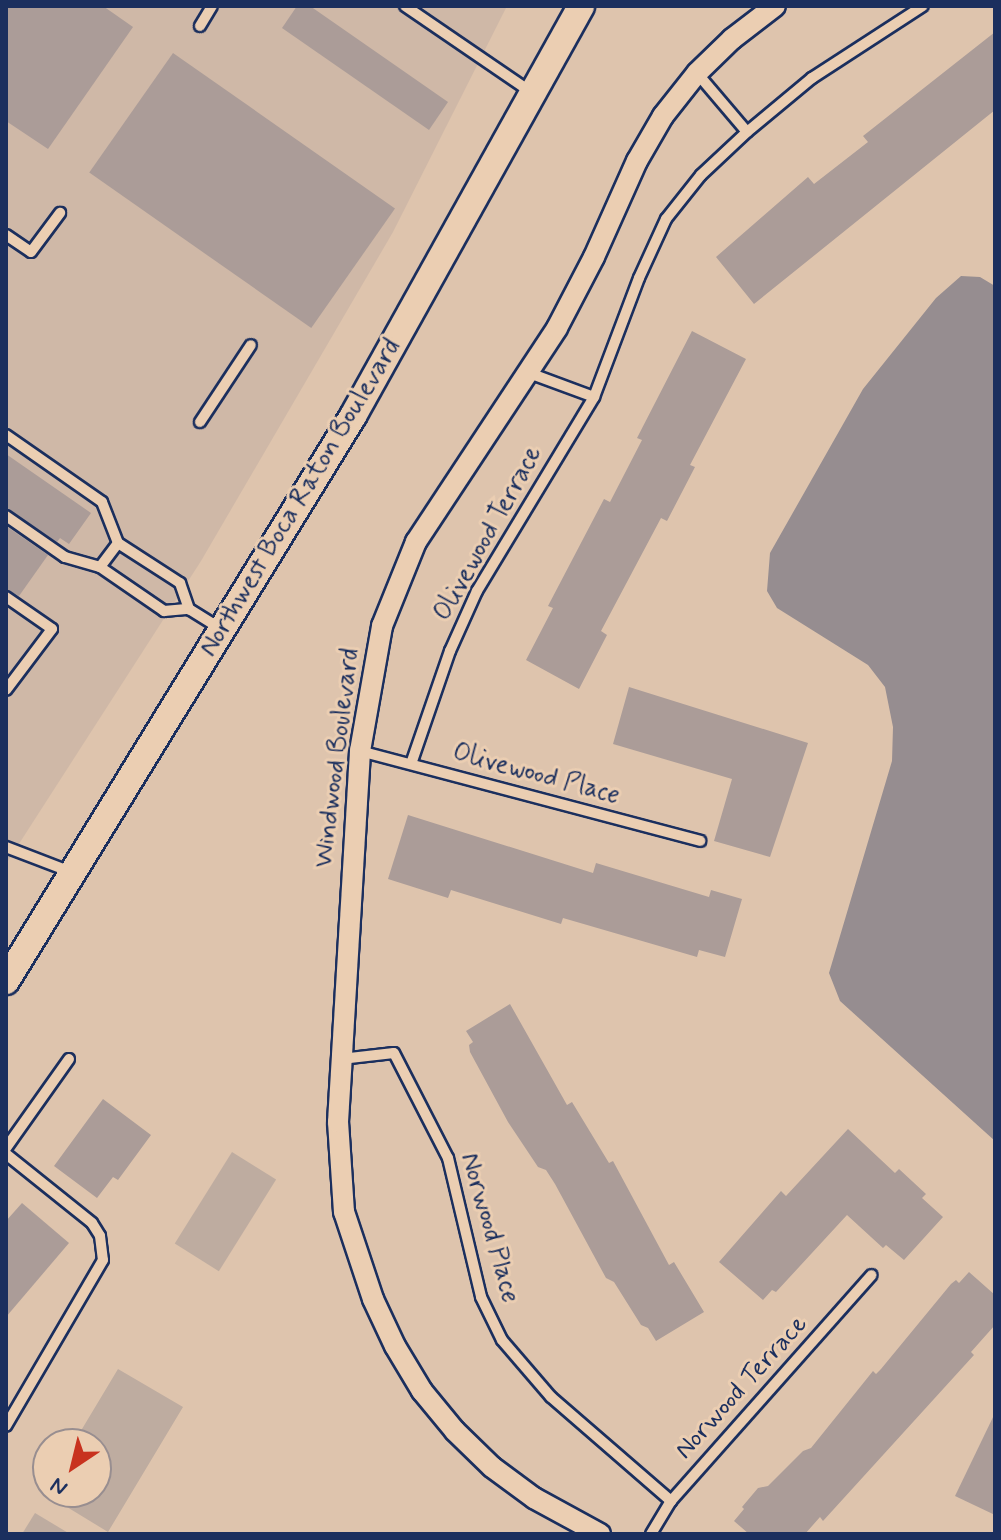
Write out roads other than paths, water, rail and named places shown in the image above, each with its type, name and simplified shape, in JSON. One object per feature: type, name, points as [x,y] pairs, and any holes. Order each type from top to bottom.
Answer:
[{"type":"street","name":"Northwest Boca Raton Boulevard","points":[[6,981],[353,416],[581,6]]},
{"type":"street","name":"Windwood Boulevard","points":[[600,1534],[534,1498],[492,1467],[447,1421],[395,1346],[373,1299],[344,1212],[338,1122],[360,751],[382,626],[416,542],[529,373],[594,257],[637,161],[663,116],[697,73],[732,39],[775,6]]},
{"type":"lane","points":[[200,26],[212,6]]},
{"type":"lane","points":[[405,6],[533,93]]},
{"type":"lane","name":"Olivewood Terrace","points":[[411,764],[450,651],[477,591],[594,397],[639,278],[666,219],[701,175],[812,78],[923,6]]},
{"type":"lane","points":[[697,73],[747,132]]},
{"type":"lane","points":[[6,235],[31,252],[60,213]]},
{"type":"lane","points":[[200,422],[251,345]]},
{"type":"lane","points":[[529,373],[594,397]]},
{"type":"lane","points":[[6,435],[102,502],[118,543],[180,583],[189,609]]},
{"type":"lane","points":[[6,516],[65,557],[100,567],[164,611],[189,609],[222,630]]},
{"type":"lane","points":[[100,567],[118,543]]},
{"type":"lane","points":[[6,597],[52,629],[10,675],[6,690]]},
{"type":"lane","name":"Olivewood Place","points":[[360,751],[700,841]]},
{"type":"lane","points":[[6,847],[73,872]]},
{"type":"lane","name":"Norwood Place","points":[[341,1059],[394,1053],[448,1158],[481,1297],[502,1340],[551,1397],[671,1501]]},
{"type":"lane","points":[[6,1148],[69,1059]]},
{"type":"lane","points":[[6,1154],[92,1223],[100,1236],[103,1260],[6,1426]]},
{"type":"lane","name":"Norwood Terrace","points":[[651,1534],[671,1501],[872,1275]]}]
